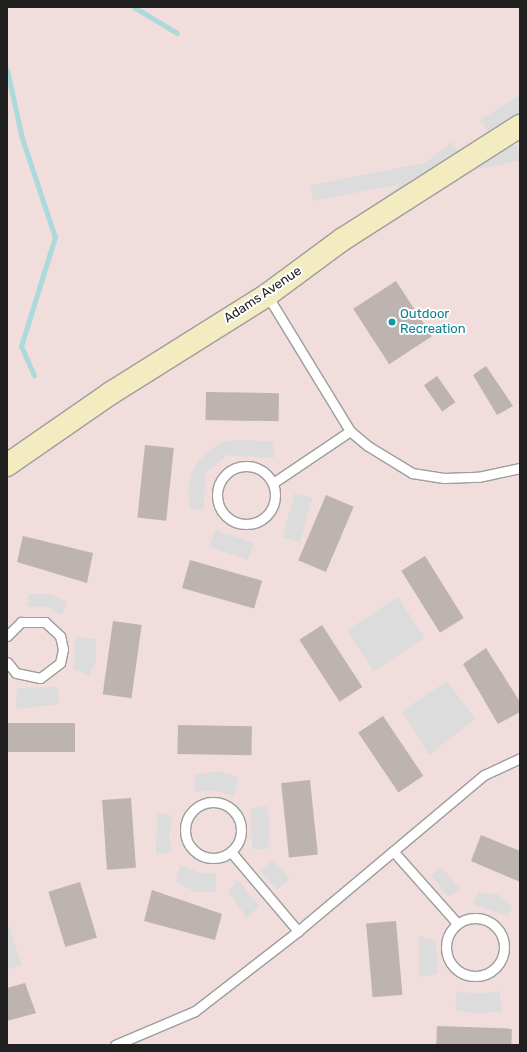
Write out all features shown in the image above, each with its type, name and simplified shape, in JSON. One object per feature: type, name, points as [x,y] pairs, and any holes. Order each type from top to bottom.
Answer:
[{"type":"street","name":"Adams Avenue","points":[[7,465],[111,393],[267,295],[343,239],[520,126]]},
{"type":"lane","points":[[267,295],[350,431],[412,474],[444,478],[478,477],[520,468]]},
{"type":"lane","points":[[273,483],[350,431]]},
{"type":"lane","points":[[250,466],[264,471],[273,483],[275,497],[270,511],[262,519],[248,524],[232,520],[218,504],[219,483],[236,467],[250,466]]},
{"type":"lane","points":[[7,636],[21,622],[45,622],[60,636],[63,649],[60,663],[40,678],[26,678],[8,666]]},
{"type":"lane","points":[[115,1045],[195,1011],[298,931],[484,775],[520,758]]},
{"type":"lane","points":[[214,802],[234,810],[242,831],[231,852],[208,858],[188,844],[186,823],[194,809],[214,802]]},
{"type":"lane","points":[[393,851],[457,924]]},
{"type":"lane","points":[[231,852],[298,931]]},
{"type":"lane","points":[[472,917],[494,924],[505,944],[497,967],[476,976],[454,967],[448,957],[446,942],[457,924],[472,917]]},
{"type":"shaded area","points":[[7,7],[520,7],[520,1045],[7,1045]]},
{"type":"shaded area","points":[[520,95],[520,112],[488,131],[480,120]]},
{"type":"shaded area","points":[[451,142],[461,154],[362,238],[351,226]]},
{"type":"shaded area","points":[[517,145],[520,161],[313,201],[310,185]]},
{"type":"shaded area","points":[[246,440],[274,442],[274,458],[227,455],[205,474],[204,509],[190,509],[188,486],[192,471],[205,453],[224,441]]},
{"type":"shaded area","points":[[295,493],[312,498],[300,542],[282,537]]},
{"type":"shaded area","points":[[215,530],[254,543],[248,560],[209,547]]},
{"type":"shaded area","points":[[29,594],[50,594],[67,601],[62,616],[49,607],[27,607]]},
{"type":"shaded area","points":[[398,597],[425,638],[374,671],[347,630]]},
{"type":"shaded area","points":[[76,637],[96,639],[96,660],[89,676],[73,669]]},
{"type":"shaded area","points":[[447,681],[475,719],[429,755],[402,711]]},
{"type":"shaded area","points":[[57,687],[60,704],[16,709],[17,688]]},
{"type":"shaded area","points":[[218,771],[239,777],[234,796],[214,790],[195,792],[195,775]]},
{"type":"shaded area","points":[[267,806],[270,823],[268,849],[252,849],[251,809]]},
{"type":"shaded area","points":[[157,812],[173,816],[169,837],[173,851],[156,855]]},
{"type":"shaded area","points":[[273,860],[290,879],[277,890],[260,871]]},
{"type":"shaded area","points":[[180,865],[200,873],[216,873],[216,892],[196,892],[176,882]]},
{"type":"shaded area","points":[[441,867],[460,889],[448,897],[431,875]]},
{"type":"shaded area","points":[[238,880],[259,906],[247,918],[228,891]]},
{"type":"shaded area","points":[[479,892],[499,895],[512,906],[508,916],[473,904]]},
{"type":"shaded area","points":[[7,921],[22,965],[7,970]]},
{"type":"shaded area","points":[[419,936],[436,941],[437,974],[419,977]]},
{"type":"shaded area","points":[[457,991],[477,994],[499,991],[502,1011],[477,1014],[455,1010]]},
{"type":"building","name":"Outdoor Recreation","points":[[396,281],[432,336],[389,364],[353,309]]},
{"type":"building","points":[[486,366],[513,406],[497,415],[473,375]]},
{"type":"building","points":[[437,376],[455,402],[442,411],[424,385]]},
{"type":"building","points":[[206,392],[279,393],[279,421],[206,420]]},
{"type":"building","points":[[145,445],[174,448],[166,521],[137,518]]},
{"type":"building","points":[[326,495],[354,507],[326,572],[298,560]]},
{"type":"building","points":[[23,536],[93,553],[87,583],[17,562]]},
{"type":"building","points":[[425,556],[464,618],[440,633],[401,571]]},
{"type":"building","points":[[190,560],[262,581],[254,609],[182,588]]},
{"type":"building","points":[[113,621],[142,625],[131,698],[103,694]]},
{"type":"building","points":[[322,625],[362,687],[340,702],[299,640]]},
{"type":"building","points":[[486,648],[520,702],[520,712],[498,724],[463,664]]},
{"type":"building","points":[[383,716],[423,776],[398,792],[358,733]]},
{"type":"building","points":[[7,723],[75,723],[75,752],[7,752]]},
{"type":"building","points":[[178,725],[252,726],[251,755],[177,754]]},
{"type":"building","points":[[310,780],[318,855],[289,858],[281,783]]},
{"type":"building","points":[[131,798],[136,868],[107,870],[102,800]]},
{"type":"building","points":[[481,835],[520,851],[520,882],[471,861]]},
{"type":"building","points":[[80,882],[97,937],[65,947],[48,892]]},
{"type":"building","points":[[152,890],[222,914],[215,940],[144,921]]},
{"type":"building","points":[[396,921],[402,995],[373,997],[366,924]]},
{"type":"building","points":[[25,983],[36,1013],[7,1021],[7,988]]},
{"type":"building","points":[[437,1026],[512,1029],[511,1045],[436,1045]]},
{"type":"waterway","points":[[134,7],[177,33]]},
{"type":"waterway","points":[[7,70],[22,138],[55,237],[21,346],[34,375]]},
{"type":"place","name":"Outdoor Recreation","points":[[392,322]]}]
